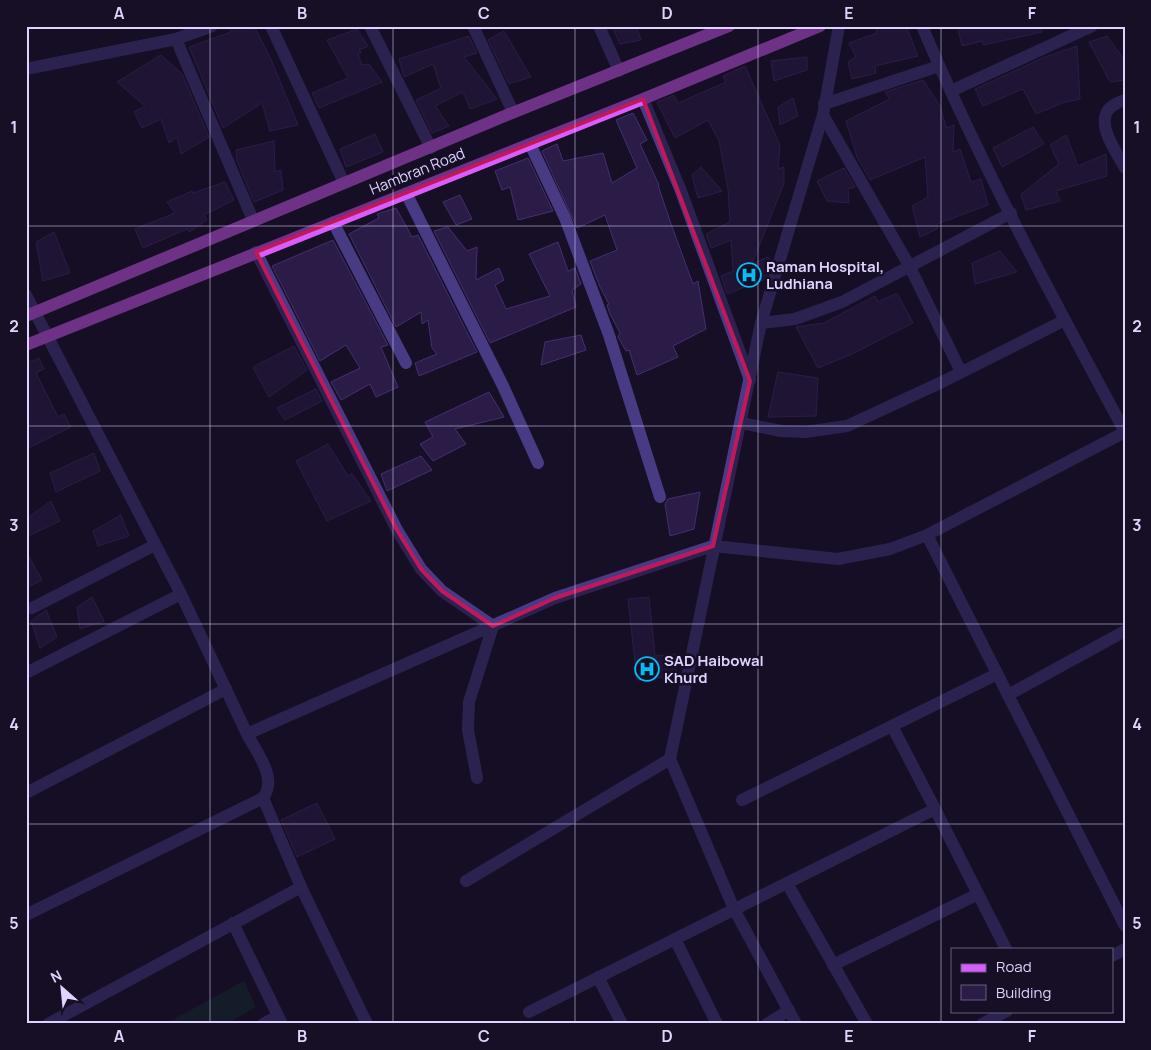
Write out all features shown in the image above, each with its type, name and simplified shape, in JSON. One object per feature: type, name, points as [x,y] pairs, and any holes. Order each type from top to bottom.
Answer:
[{"type":"main road","name":"Hambran Road","points":[[30,314],[514,112],[730,26]]},
{"type":"main road","name":"Hambran Road","points":[[26,345],[256,252],[643,100],[820,26]]},
{"type":"street","points":[[26,69],[176,39],[212,26]]},
{"type":"street","points":[[271,26],[344,183]]},
{"type":"street","points":[[370,26],[431,148]]},
{"type":"street","points":[[473,26],[514,112]]},
{"type":"street","points":[[599,26],[619,71]]},
{"type":"street","points":[[796,1024],[734,909],[670,759],[713,546],[742,423],[762,323],[824,109],[839,26]]},
{"type":"street","points":[[247,734],[555,598],[713,546],[838,560],[890,549],[927,534],[1125,432],[1010,213],[939,66],[922,26]]},
{"type":"street","points":[[951,91],[1092,26]]},
{"type":"street","points":[[176,39],[253,220]]},
{"type":"street","points":[[824,109],[939,66]]},
{"type":"street","points":[[643,100],[681,191],[750,381]]},
{"type":"street","points":[[1125,100],[1116,102],[1108,109],[1104,118],[1105,129],[1125,168]]},
{"type":"street","points":[[824,109],[910,268],[961,372]]},
{"type":"street","points":[[530,144],[565,218],[609,335],[660,497]]},
{"type":"street","points":[[406,193],[503,386],[538,463]]},
{"type":"street","points":[[762,323],[795,319],[813,313],[910,268],[1010,213]]},
{"type":"street","points":[[333,222],[406,363]]},
{"type":"street","points":[[256,252],[396,530],[421,569],[442,592],[493,626]]},
{"type":"street","points":[[26,295],[30,314],[46,337],[181,594],[269,780],[268,789],[262,798],[26,915]]},
{"type":"street","points":[[742,423],[781,431],[805,432],[847,426],[1065,320]]},
{"type":"street","points":[[927,534],[1125,926]]},
{"type":"street","points":[[32,608],[155,545]]},
{"type":"street","points":[[26,672],[181,594]]},
{"type":"street","points":[[477,778],[468,730],[469,702],[493,626]]},
{"type":"street","points":[[1008,695],[1125,631]]},
{"type":"street","points":[[742,800],[998,674]]},
{"type":"street","points":[[26,793],[226,690]]},
{"type":"street","points":[[892,726],[1005,948]]},
{"type":"street","points":[[466,881],[670,759]]},
{"type":"street","points":[[262,798],[301,887],[367,1024]]},
{"type":"street","points":[[529,1012],[935,810]]},
{"type":"street","points":[[787,883],[867,1024]]},
{"type":"street","points":[[48,1024],[301,887]]},
{"type":"street","points":[[834,965],[978,894]]},
{"type":"street","points":[[233,924],[280,1020],[263,1024]]},
{"type":"street","points":[[675,939],[717,1024]]},
{"type":"street","points":[[598,977],[622,1024]]},
{"type":"street","points":[[767,1024],[789,1010]]},
{"type":"street","points":[[982,1024],[1005,1012]]},
{"type":"highlighted area","points":[[643,99],[750,381],[713,546],[555,598],[493,626],[442,591],[421,569],[397,530],[256,252]]},
{"type":"green space","points":[[244,981],[256,1007],[226,1024],[165,1024]]},
{"type":"building","points":[[229,26],[254,26],[270,57],[298,125],[270,131],[262,103],[223,128],[189,47],[231,32]]},
{"type":"building","points":[[612,26],[636,26],[641,40],[620,44]]},
{"type":"building","points":[[876,26],[906,26],[918,56],[875,66],[876,73],[852,79],[848,62],[856,57],[849,43],[877,33]]},
{"type":"building","points":[[957,26],[1042,26],[1042,32],[983,45],[982,41],[962,46]]},
{"type":"building","points":[[357,29],[368,46],[359,50],[361,52],[358,54],[362,65],[369,64],[382,82],[319,108],[312,93],[348,78],[327,40]]},
{"type":"building","points":[[504,31],[531,77],[509,84],[488,40]]},
{"type":"building","points":[[469,36],[477,53],[464,57],[497,99],[470,109],[463,92],[435,106],[449,126],[432,133],[416,100],[441,88],[433,64],[404,77],[399,59]]},
{"type":"building","points":[[1107,36],[1125,61],[1125,80],[1110,82],[1089,42]]},
{"type":"building","points":[[1077,46],[1080,99],[1065,102],[1036,114],[1023,89],[983,106],[975,89],[1045,57]]},
{"type":"building","points":[[161,55],[182,74],[209,137],[181,154],[177,137],[169,143],[161,119],[142,128],[134,112],[145,106],[117,82]]},
{"type":"building","points":[[807,57],[807,70],[774,81],[771,61]]},
{"type":"building","points":[[745,66],[780,145],[778,169],[784,167],[784,183],[752,264],[768,257],[770,264],[766,279],[727,294],[721,276],[733,271],[731,240],[711,248],[706,234],[730,222],[728,189],[719,141],[708,120],[675,138],[657,102],[674,95],[678,103],[726,82],[723,76]]},
{"type":"building","points":[[923,80],[940,106],[946,128],[954,125],[953,152],[960,149],[971,182],[981,179],[988,205],[937,224],[937,229],[920,237],[912,206],[928,197],[925,157],[870,180],[857,157],[846,121],[890,99],[885,92]]},
{"type":"building","points":[[793,98],[798,116],[780,125],[778,107]]},
{"type":"building","points":[[633,113],[647,140],[640,144],[659,185],[693,284],[698,281],[706,329],[673,346],[678,357],[637,375],[629,350],[626,351],[618,337],[620,333],[610,314],[607,305],[609,304],[590,261],[617,250],[605,215],[577,228],[542,151],[557,144],[563,161],[603,153],[612,183],[637,168],[616,120]]},
{"type":"building","points":[[1033,127],[1044,144],[1002,167],[993,148]]},
{"type":"building","points":[[375,134],[383,152],[346,167],[340,149]]},
{"type":"building","points":[[1066,135],[1078,166],[1106,154],[1107,176],[1056,191],[1060,201],[1026,210],[1021,194],[1059,164],[1050,145]]},
{"type":"building","points":[[274,141],[275,172],[281,170],[283,190],[254,202],[237,161],[236,150]]},
{"type":"building","points":[[528,158],[553,211],[518,220],[510,187],[502,190],[495,171]]},
{"type":"building","points":[[701,167],[722,191],[698,198],[692,175]]},
{"type":"building","points":[[844,168],[855,187],[848,189],[849,203],[827,201],[817,181]]},
{"type":"building","points":[[225,182],[234,200],[204,215],[207,220],[189,232],[187,229],[143,248],[135,229],[175,213],[167,202],[192,191],[193,193]]},
{"type":"building","points":[[460,195],[472,219],[456,225],[443,202]]},
{"type":"building","points":[[396,208],[412,237],[418,235],[477,352],[419,376],[415,363],[437,354],[432,348],[428,320],[422,324],[421,312],[396,327],[349,234],[379,218],[377,214]]},
{"type":"building","points":[[448,227],[467,251],[477,247],[476,280],[499,268],[504,280],[495,285],[506,309],[550,296],[529,254],[558,242],[568,271],[575,268],[581,284],[572,290],[576,307],[490,343],[434,231]]},
{"type":"building","points":[[54,232],[70,273],[43,281],[36,242]]},
{"type":"building","points":[[333,240],[388,345],[381,347],[398,387],[376,397],[370,384],[341,400],[331,382],[360,368],[346,345],[320,361],[272,266]]},
{"type":"building","points":[[1000,251],[1017,272],[975,284],[972,263]]},
{"type":"building","points":[[897,293],[913,323],[852,354],[818,368],[796,327],[824,323],[875,296],[878,302]]},
{"type":"building","points":[[581,335],[586,350],[541,365],[545,342]]},
{"type":"building","points":[[294,346],[307,370],[269,397],[253,367]]},
{"type":"building","points":[[26,354],[30,362],[39,358],[44,369],[36,373],[58,417],[64,414],[71,427],[26,449]]},
{"type":"building","points":[[778,372],[818,378],[816,416],[768,417]]},
{"type":"building","points":[[316,389],[322,401],[285,420],[277,408]]},
{"type":"building","points":[[489,392],[504,417],[455,429],[466,444],[433,461],[420,444],[433,437],[425,422]]},
{"type":"building","points":[[328,444],[348,476],[352,474],[371,501],[327,521],[296,461]]},
{"type":"building","points":[[94,453],[100,471],[56,492],[50,473]]},
{"type":"building","points":[[421,456],[432,470],[387,491],[381,474]]},
{"type":"building","points":[[700,492],[694,529],[670,536],[665,504],[668,499]]},
{"type":"building","points":[[51,501],[60,521],[26,537],[26,519]]},
{"type":"building","points":[[121,515],[129,536],[98,546],[93,531]]},
{"type":"building","points":[[26,551],[42,580],[26,588]]},
{"type":"building","points":[[92,597],[104,621],[80,629],[77,607]]},
{"type":"building","points":[[649,597],[655,656],[675,654],[677,676],[637,680],[628,599]]},
{"type":"building","points":[[46,610],[57,637],[40,648],[31,621]]},
{"type":"building","points":[[317,803],[335,839],[297,857],[281,820]]},
{"type":"place","name":"Raman Hospital, Ludhiana","points":[[749,275]]},
{"type":"place","name":"SAD Haibowal Khurd","points":[[647,669]]}]
